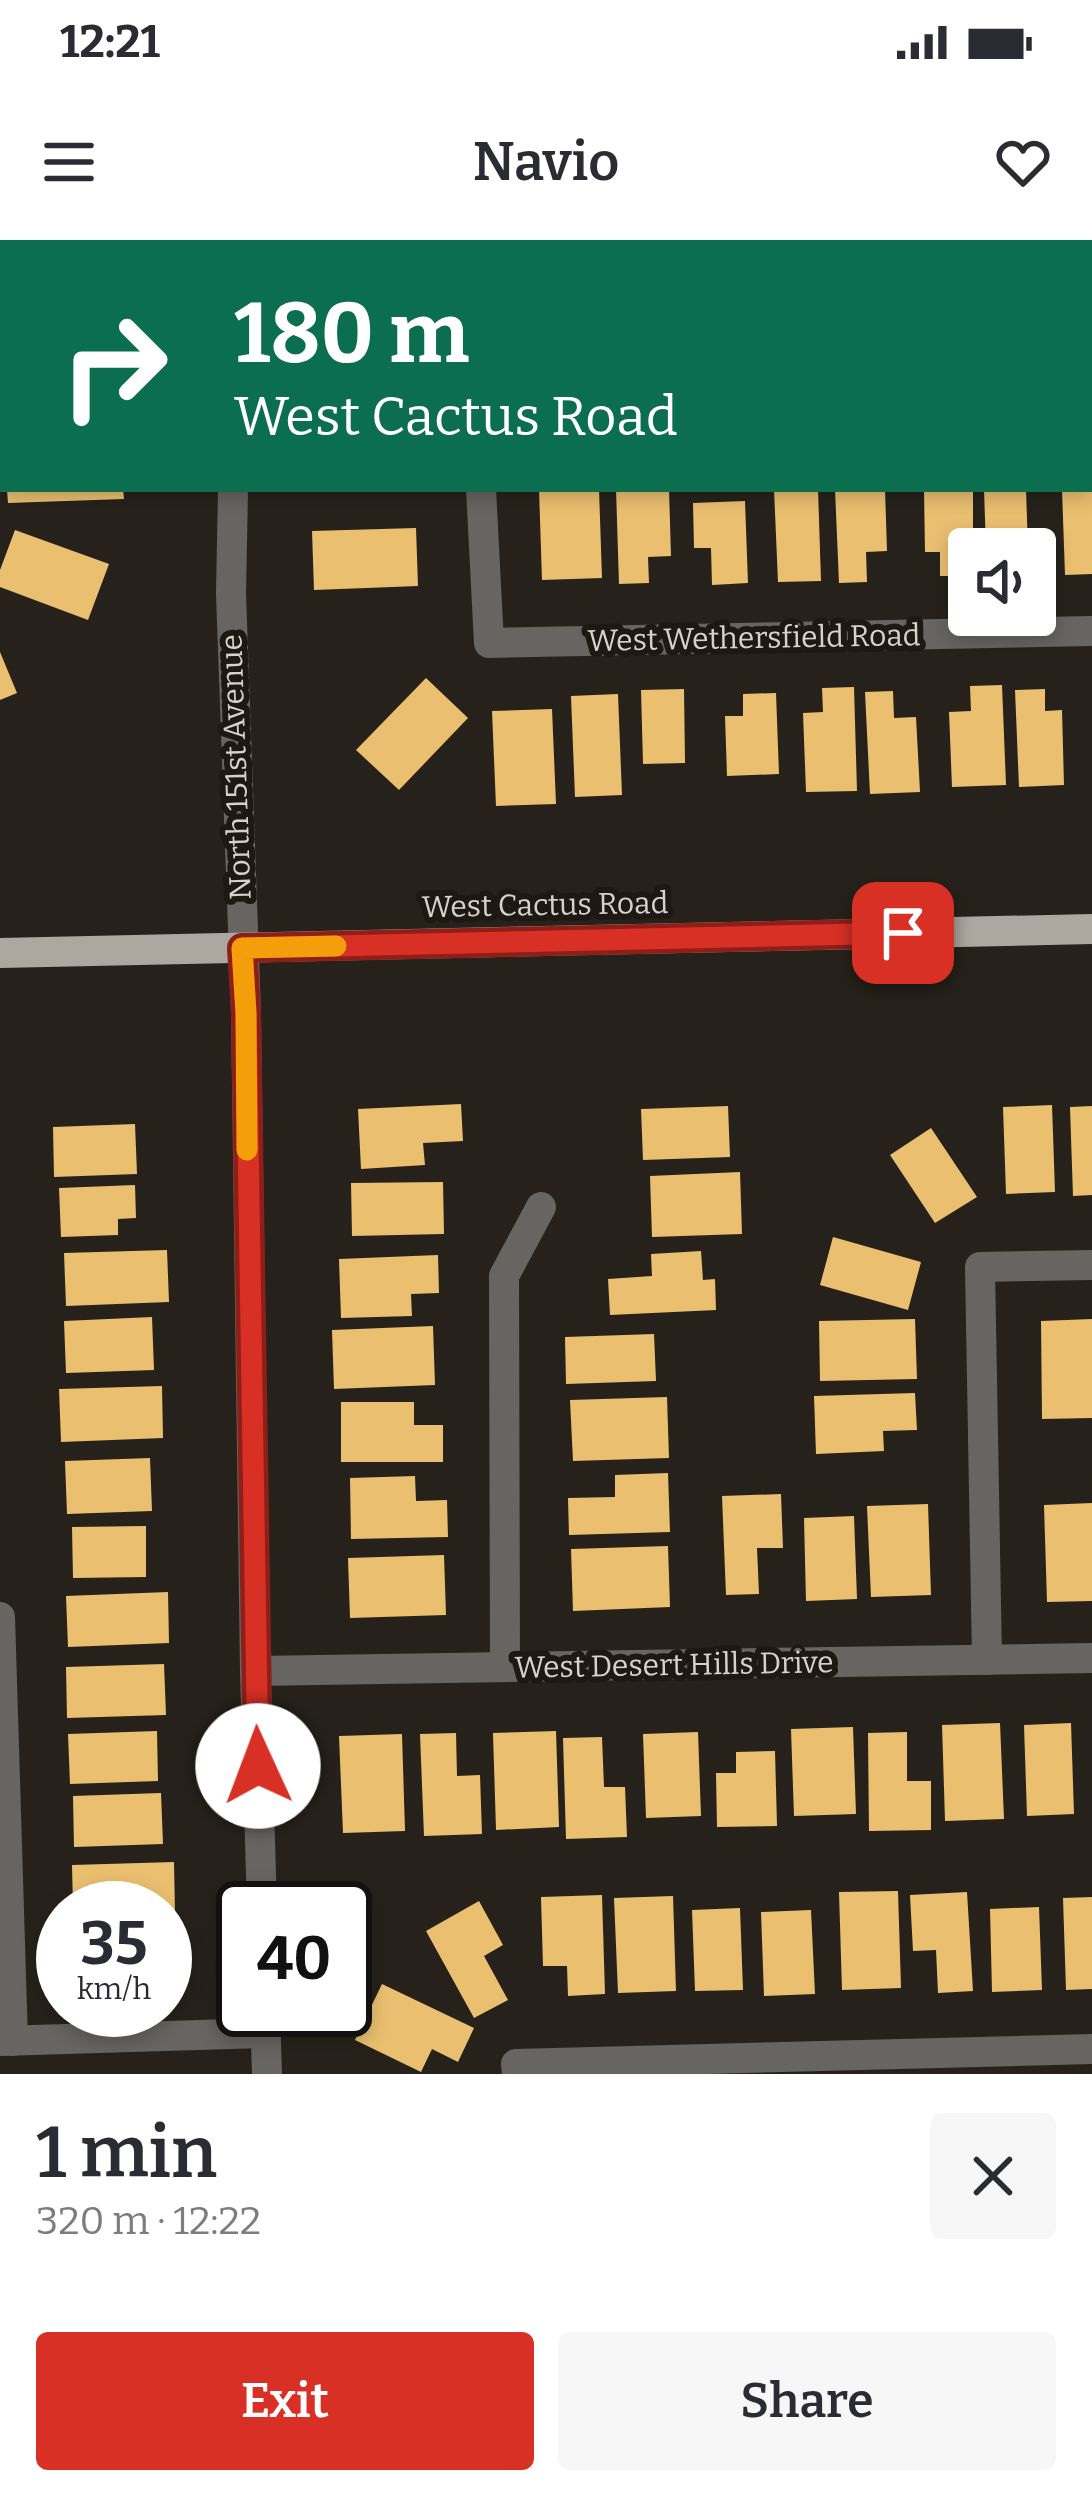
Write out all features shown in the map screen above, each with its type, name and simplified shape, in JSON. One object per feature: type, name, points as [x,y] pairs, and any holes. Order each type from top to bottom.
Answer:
[{"type":"main road","name":"West Cactus Road","points":[[0,952],[1092,929]]},
{"type":"street","name":"North 151st Avenue","points":[[233,492],[231,594],[246,1013],[261,1881]]},
{"type":"street","name":"West Wethersfield Road","points":[[482,492],[489,643],[1092,631]]},
{"type":"street","points":[[505,1667],[504,1276],[541,1207]]},
{"type":"street","points":[[987,1660],[980,1267],[1092,1265]]},
{"type":"street","points":[[0,1617],[6,2041],[216,2026]]},
{"type":"street","name":"West Desert Hills Drive","points":[[255,1671],[1092,1658]]},
{"type":"street","points":[[266,2037],[267,2074]]},
{"type":"street","points":[[516,2069],[1092,2049]]},
{"type":"building","points":[[7,492],[123,492],[124,499],[8,503]]},
{"type":"building","points":[[539,492],[599,492],[602,578],[542,580]]},
{"type":"building","points":[[616,492],[669,492],[671,556],[648,557],[649,583],[619,584]]},
{"type":"building","points":[[774,492],[818,492],[821,581],[778,582]]},
{"type":"building","points":[[835,492],[885,492],[887,551],[866,552],[867,582],[839,583]]},
{"type":"building","points":[[924,492],[973,492],[973,528],[948,528],[948,576],[940,576],[940,552],[925,552]]},
{"type":"building","points":[[984,492],[1026,492],[1027,528],[985,528]]},
{"type":"building","points":[[1062,492],[1092,492],[1092,574],[1065,575]]},
{"type":"building","points":[[745,501],[748,583],[712,585],[711,548],[694,548],[693,503]]},
{"type":"building","points":[[416,528],[418,586],[314,590],[312,531]]},
{"type":"building","points":[[15,530],[109,564],[88,620],[0,587],[0,570]]},
{"type":"building","points":[[0,652],[17,693],[0,700]]},
{"type":"building","points":[[426,678],[468,718],[399,790],[356,750]]},
{"type":"building","points":[[1002,685],[1006,785],[952,787],[949,712],[971,711],[970,686]]},
{"type":"building","points":[[854,687],[857,791],[806,792],[803,713],[823,712],[822,688]]},
{"type":"building","points":[[684,689],[685,763],[643,764],[641,690]]},
{"type":"building","points":[[1045,689],[1045,711],[1062,710],[1064,785],[1019,787],[1015,690]]},
{"type":"building","points":[[893,691],[894,718],[916,717],[920,792],[870,794],[865,692]]},
{"type":"building","points":[[776,693],[779,774],[727,776],[725,716],[743,716],[743,694]]},
{"type":"building","points":[[618,694],[622,795],[575,797],[571,696]]},
{"type":"building","points":[[552,709],[556,804],[496,806],[492,711]]},
{"type":"building","points":[[461,1104],[463,1141],[423,1143],[425,1165],[361,1169],[358,1109]]},
{"type":"building","points":[[1052,1105],[1055,1192],[1006,1194],[1003,1107]]},
{"type":"building","points":[[728,1106],[730,1157],[643,1160],[641,1109]]},
{"type":"building","points":[[1092,1106],[1092,1195],[1073,1196],[1070,1107]]},
{"type":"building","points":[[135,1124],[137,1174],[54,1177],[53,1127]]},
{"type":"building","points":[[931,1128],[977,1197],[935,1223],[890,1155]]},
{"type":"building","points":[[740,1172],[742,1234],[652,1237],[650,1176]]},
{"type":"building","points":[[443,1182],[444,1234],[352,1236],[351,1183]]},
{"type":"building","points":[[135,1185],[136,1218],[118,1219],[118,1235],[61,1237],[59,1188]]},
{"type":"building","points":[[833,1237],[921,1262],[908,1310],[820,1285]]},
{"type":"building","points":[[167,1250],[169,1302],[66,1306],[64,1253]]},
{"type":"building","points":[[701,1251],[703,1280],[715,1279],[716,1310],[610,1315],[608,1279],[652,1276],[651,1254]]},
{"type":"building","points":[[438,1255],[439,1293],[411,1294],[412,1316],[341,1318],[339,1259]]},
{"type":"building","points":[[152,1317],[154,1370],[66,1373],[64,1321]]},
{"type":"building","points":[[915,1319],[917,1379],[820,1381],[819,1321]]},
{"type":"building","points":[[1092,1319],[1092,1418],[1042,1419],[1041,1321]]},
{"type":"building","points":[[433,1326],[435,1385],[334,1389],[332,1330]]},
{"type":"building","points":[[654,1334],[656,1381],[566,1384],[565,1337]]},
{"type":"building","points":[[162,1386],[163,1438],[61,1442],[59,1389]]},
{"type":"building","points":[[915,1393],[917,1430],[883,1431],[884,1451],[816,1454],[814,1396]]},
{"type":"building","points":[[667,1397],[669,1458],[573,1461],[570,1400]]},
{"type":"building","points":[[341,1402],[414,1402],[414,1425],[443,1425],[443,1462],[341,1462]]},
{"type":"building","points":[[150,1458],[152,1511],[67,1514],[65,1461]]},
{"type":"building","points":[[668,1473],[670,1532],[569,1535],[568,1498],[615,1497],[615,1475]]},
{"type":"building","points":[[415,1476],[416,1501],[447,1500],[448,1537],[351,1539],[350,1478]]},
{"type":"building","points":[[781,1494],[783,1548],[757,1548],[759,1594],[726,1595],[722,1496]]},
{"type":"building","points":[[1092,1503],[1092,1601],[1047,1602],[1044,1505]]},
{"type":"building","points":[[928,1504],[931,1595],[871,1597],[867,1506]]},
{"type":"building","points":[[854,1516],[857,1599],[806,1601],[804,1518]]},
{"type":"building","points":[[146,1526],[146,1577],[73,1578],[72,1527]]},
{"type":"building","points":[[668,1546],[670,1607],[573,1611],[571,1549]]},
{"type":"building","points":[[444,1555],[446,1615],[350,1618],[348,1558]]},
{"type":"building","points":[[168,1592],[169,1643],[68,1647],[66,1596]]},
{"type":"building","points":[[164,1664],[166,1715],[67,1718],[66,1667]]},
{"type":"building","points":[[1000,1723],[1004,1819],[945,1821],[942,1725]]},
{"type":"building","points":[[1071,1723],[1074,1814],[1027,1816],[1024,1725]]},
{"type":"building","points":[[853,1727],[856,1814],[794,1816],[791,1729]]},
{"type":"building","points":[[157,1731],[158,1781],[70,1784],[68,1734]]},
{"type":"building","points":[[556,1731],[559,1827],[496,1830],[493,1733]]},
{"type":"building","points":[[698,1732],[701,1816],[646,1818],[643,1734]]},
{"type":"building","points":[[907,1732],[907,1781],[931,1781],[931,1830],[869,1831],[868,1733]]},
{"type":"building","points":[[456,1733],[457,1776],[480,1775],[482,1834],[424,1836],[420,1734]]},
{"type":"building","points":[[402,1734],[405,1831],[343,1833],[339,1736]]},
{"type":"building","points":[[602,1737],[604,1787],[625,1787],[627,1837],[566,1839],[563,1738]]},
{"type":"building","points":[[775,1751],[777,1826],[717,1827],[716,1773],[736,1773],[736,1752]]},
{"type":"building","points":[[161,1793],[163,1844],[74,1847],[73,1796]]},
{"type":"building","points":[[174,1862],[174,1881],[72,1881],[72,1865]]},
{"type":"building","points":[[898,1891],[901,1988],[842,1990],[839,1892]]},
{"type":"building","points":[[967,1892],[973,1991],[938,1993],[936,1950],[913,1951],[910,1895]]},
{"type":"building","points":[[602,1895],[605,1994],[568,1996],[567,1966],[543,1966],[541,1897]]},
{"type":"building","points":[[673,1896],[676,1991],[618,1993],[614,1898]]},
{"type":"building","points":[[1092,1897],[1092,1989],[1066,1990],[1063,1898]]},
{"type":"building","points":[[479,1901],[503,1945],[484,1956],[508,2000],[474,2018],[426,1931]]},
{"type":"building","points":[[1039,1907],[1042,1990],[992,1992],[990,1909]]},
{"type":"building","points":[[740,1908],[743,1990],[695,1991],[692,1910]]},
{"type":"building","points":[[811,1910],[815,1994],[764,1996],[761,1912]]},
{"type":"building","points":[[382,1984],[474,2028],[458,2062],[432,2049],[421,2072],[355,2040],[372,2037],[372,2005]]},
{"type":"slow traffic","points":[[247,1150],[242,948],[336,946]]},
{"type":"route","points":[[258,1766],[242,948],[903,933]]}]
